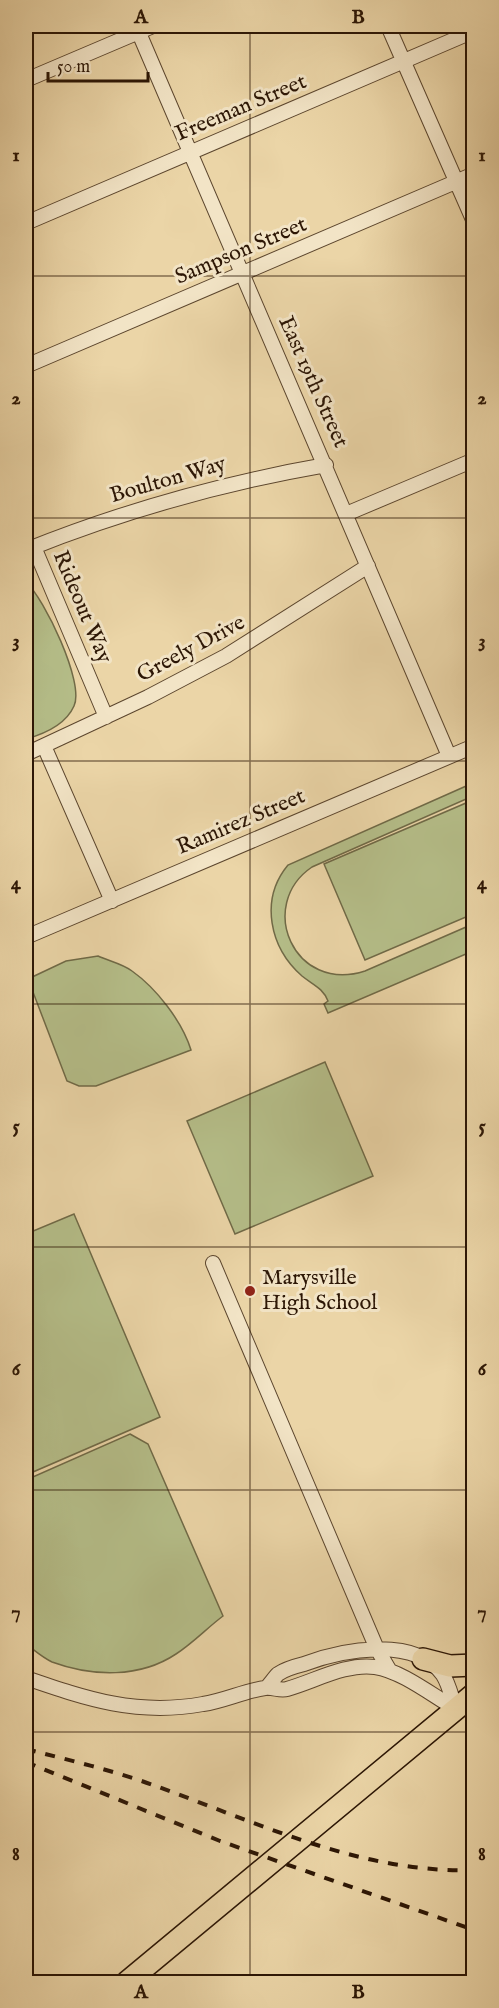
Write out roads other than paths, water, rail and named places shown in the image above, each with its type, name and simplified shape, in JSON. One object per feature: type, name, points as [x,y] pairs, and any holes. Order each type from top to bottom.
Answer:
[{"type":"highway","points":[[423,1659],[450,1666],[474,1665]]},
{"type":"highway","points":[[127,1983],[474,1694]]},
{"type":"street","points":[[26,80],[137,29],[153,26]]},
{"type":"street","points":[[388,26],[474,222]]},
{"type":"street","name":"East 19th Street","points":[[137,29],[192,152],[449,756]]},
{"type":"street","name":"Freeman Street","points":[[26,223],[474,31]]},
{"type":"street","name":"Sampson Street","points":[[26,366],[474,174]]},
{"type":"street","points":[[346,514],[474,460]]},
{"type":"street","name":"Boulton Way","points":[[30,549],[169,500],[243,481],[326,465]]},
{"type":"street","name":"Rideout Way","points":[[30,549],[106,717]]},
{"type":"street","name":"Greely Drive","points":[[26,754],[179,681],[259,638],[368,566]]},
{"type":"street","points":[[44,746],[112,901]]},
{"type":"street","name":"Ramirez Street","points":[[26,937],[474,746]]},
{"type":"street","points":[[213,1263],[377,1649],[390,1671]]},
{"type":"street","points":[[266,1688],[279,1674],[318,1658],[351,1651],[377,1649],[407,1653],[423,1659],[443,1675],[456,1709]]},
{"type":"street","points":[[26,1678],[85,1699],[134,1709],[201,1705],[266,1688],[284,1690],[361,1667],[390,1671],[456,1709]]},
{"type":"railway","points":[[26,1749],[137,1780],[270,1829],[350,1855],[391,1864],[432,1869],[474,1870]]},
{"type":"railway","points":[[26,1762],[220,1841],[474,1930]]},
{"type":"place","name":"Marysville High School","points":[[250,1291]]}]
